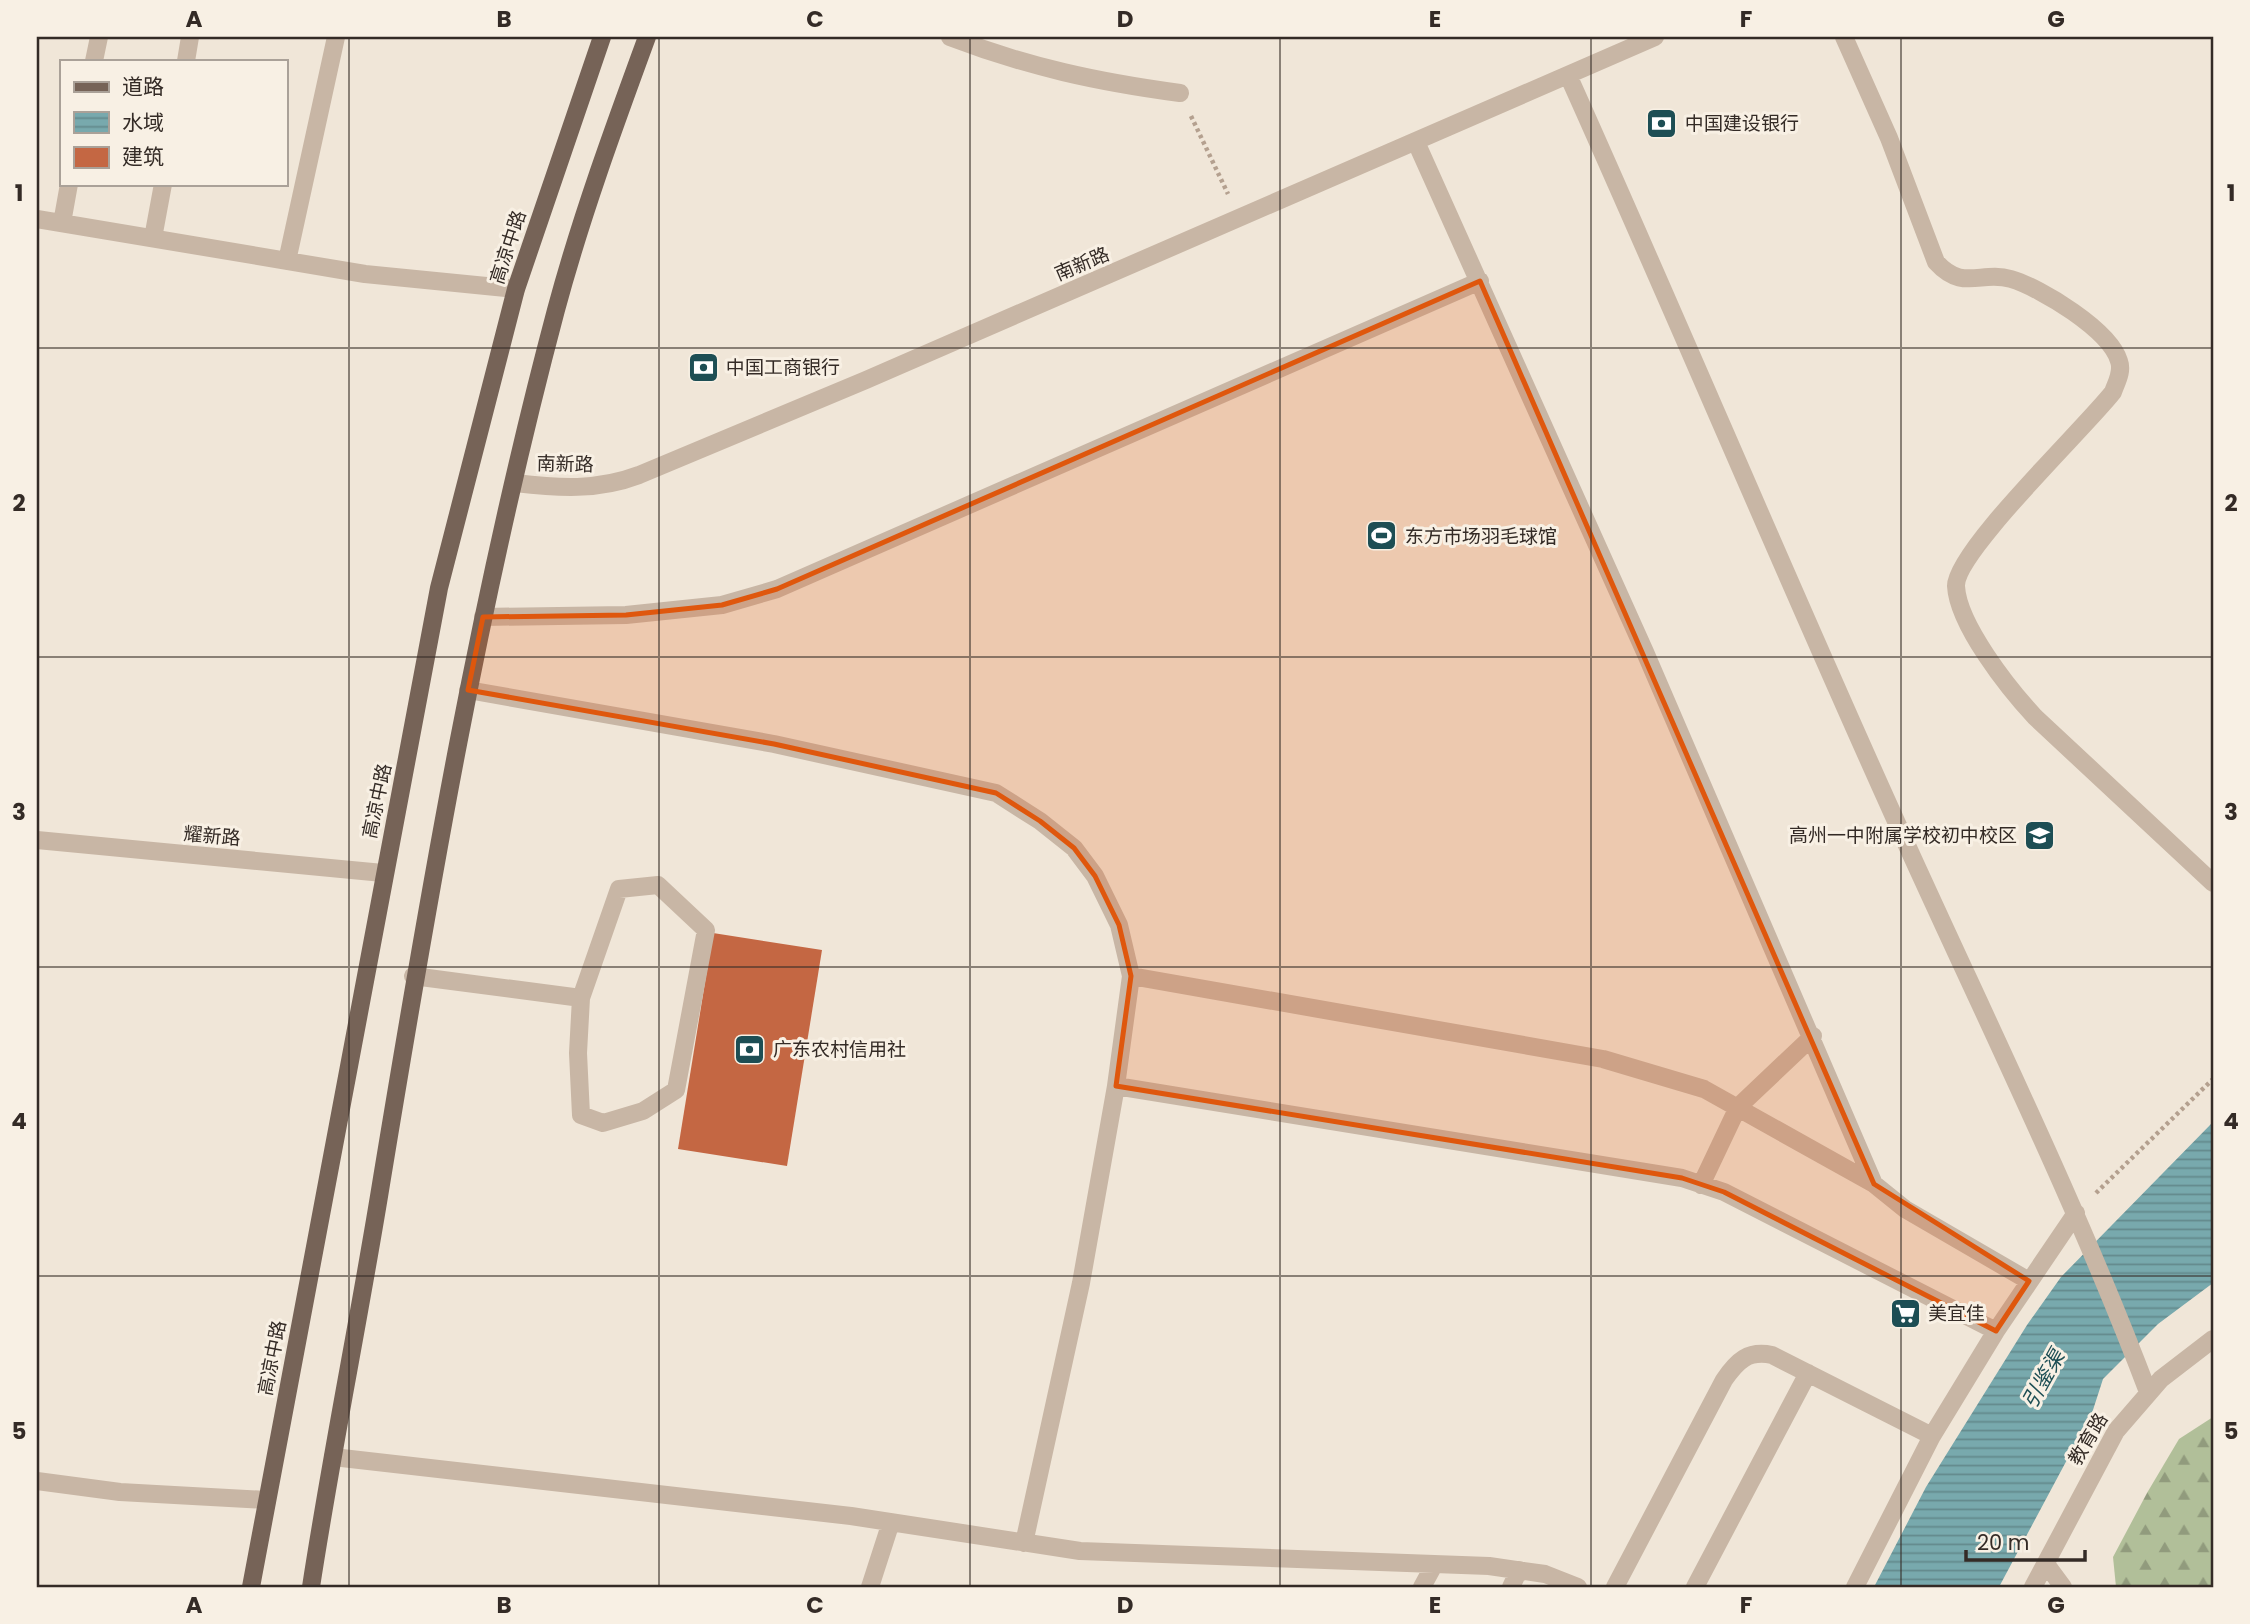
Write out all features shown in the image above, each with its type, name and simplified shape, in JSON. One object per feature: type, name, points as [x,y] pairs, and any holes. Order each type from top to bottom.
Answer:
[{"type":"main road","name":"高凉中路","points":[[251,1587],[383,873],[439,588],[516,289],[602,37]]},
{"type":"main road","points":[[311,1587],[382,1180],[413,976],[483,617],[557,308],[607,144],[647,37]]},
{"type":"street","points":[[94,60],[99,37]]},
{"type":"street","points":[[186,60],[190,37]]},
{"type":"street","points":[[287,261],[336,37]]},
{"type":"street","points":[[950,37],[1013,61],[1102,82],[1180,93]]},
{"type":"street","name":"南新路","points":[[515,484],[565,488],[615,484],[866,380],[1656,37]]},
{"type":"street","points":[[1844,37],[1889,138],[1937,262],[1947,274],[1956,278],[2008,278],[2039,291],[2096,330],[2110,344],[2120,363],[2113,392],[1986,533],[1963,565],[1956,586],[1971,628],[2011,690],[2035,717],[2213,883]]},
{"type":"street","points":[[1568,75],[1684,334],[1802,614],[2076,1213],[2148,1392]]},
{"type":"street","points":[[1416,142],[1813,1036],[1874,1184]]},
{"type":"street","points":[[62,223],[69,186]]},
{"type":"street","points":[[153,238],[163,186]]},
{"type":"street","points":[[37,219],[365,274],[516,289]]},
{"type":"street","points":[[483,617],[626,615],[722,605],[777,589],[1480,281]]},
{"type":"street","points":[[468,690],[774,744],[996,793],[1041,821],[1065,841],[1095,876],[1119,925],[1131,976],[1116,1086],[1081,1283],[1024,1543]]},
{"type":"street","name":"耀新路","points":[[37,840],[383,873]]},
{"type":"street","points":[[658,885],[706,930],[676,1090],[643,1111],[603,1123],[581,1115],[578,1053],[581,998],[619,889],[658,885]]},
{"type":"street","points":[[413,976],[581,998]]},
{"type":"street","points":[[1131,976],[1603,1059],[1704,1089],[1874,1184],[1905,1209],[2029,1281]]},
{"type":"street","points":[[1701,1185],[1738,1107],[1813,1036]]},
{"type":"street","points":[[1116,1086],[1682,1178],[1724,1192],[1996,1331]]},
{"type":"street","points":[[1855,1587],[1932,1436],[1996,1331],[2076,1213]]},
{"type":"street","name":"教育路","points":[[2033,1587],[2080,1493],[2116,1431],[2148,1392],[2213,1339]]},
{"type":"street","points":[[1615,1587],[1736,1362],[1760,1353],[1772,1355],[1932,1436]]},
{"type":"street","points":[[1695,1587],[1808,1373]]},
{"type":"street","points":[[333,1457],[891,1522],[1080,1551],[1489,1566],[1545,1574],[1578,1587]]},
{"type":"street","points":[[37,1481],[120,1492],[267,1500]]},
{"type":"street","points":[[870,1587],[891,1522]]},
{"type":"street","points":[[2046,1564],[2063,1587]]},
{"type":"street","points":[[1422,1587],[1434,1565]]},
{"type":"street","points":[[1511,1587],[1519,1570]]},
{"type":"path","points":[[1180,93],[1240,219]]},
{"type":"path","points":[[2076,1213],[2213,1079]]},
{"type":"highlighted area","points":[[1480,281],[1874,1184],[2029,1281],[1996,1331],[1724,1192],[1682,1178],[1116,1086],[1131,976],[1119,925],[1095,876],[1074,848],[1040,821],[996,793],[774,744],[468,690],[483,617],[626,615],[722,605],[777,589]]},
{"type":"green space","points":[[2213,1417],[2213,1587],[2116,1587],[2113,1557],[2147,1493],[2179,1439]]},
{"type":"water","name":"引鉴渠","points":[[2213,1122],[2213,1283],[2158,1324],[2103,1379],[2092,1413],[1999,1587],[1874,1587],[1926,1487],[2027,1325],[2061,1277]]},
{"type":"building","name":"广东农村信用社","points":[[713,933],[822,950],[787,1166],[678,1149]]},
{"type":"place","name":"中国建设银行","points":[[1662,123]]},
{"type":"place","name":"中国工商银行","points":[[703,367]]},
{"type":"place","name":"东方市场羽毛球馆","points":[[1382,536]]},
{"type":"place","name":"高州一中附属学校初中校区","points":[[2040,835]]},
{"type":"place","name":"广东农村信用社","points":[[750,1049]]},
{"type":"place","name":"美宜佳","points":[[1905,1313]]}]
